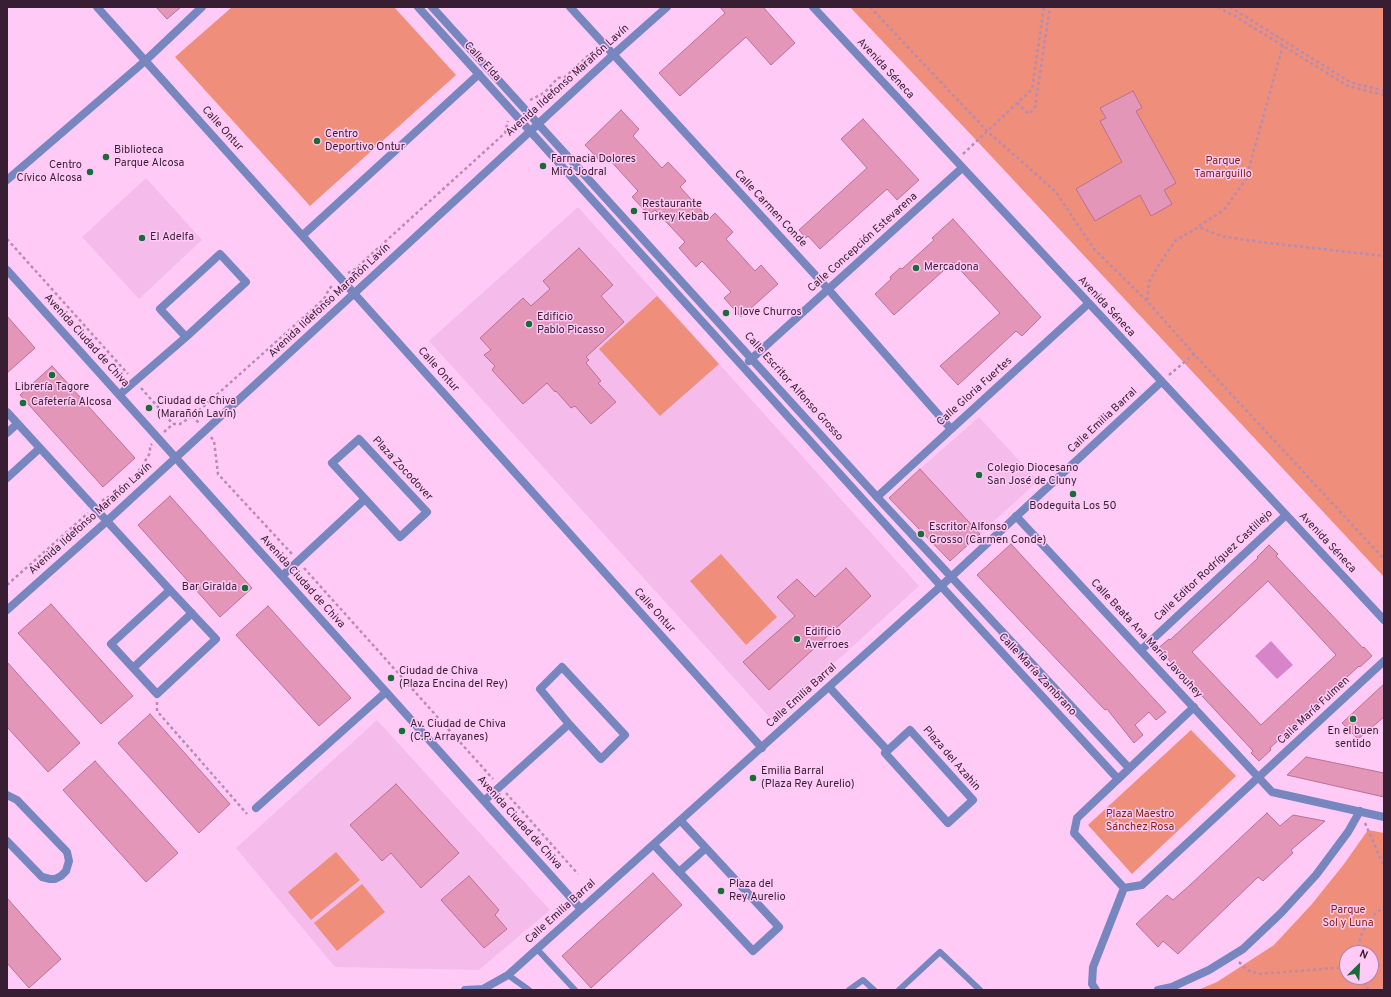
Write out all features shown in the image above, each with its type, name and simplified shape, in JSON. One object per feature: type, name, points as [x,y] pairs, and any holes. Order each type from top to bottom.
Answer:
[{"type":"street","name":"Calle Ontur","points":[[97,7],[355,292],[762,748]]},
{"type":"street","points":[[7,180],[145,61],[202,7]]},
{"type":"street","name":"Calle Elda","points":[[418,7],[530,131]]},
{"type":"street","name":"Calle Elda","points":[[432,7],[538,124]]},
{"type":"street","name":"Calle Carmen Conde","points":[[570,7],[828,289],[951,429]]},
{"type":"street","name":"Avenida Ildefonso Marañón Lavín","points":[[7,610],[107,521],[530,131],[667,7]]},
{"type":"street","name":"Avenida Séneca","points":[[812,7],[1384,620]]},
{"type":"street","points":[[303,235],[479,74]]},
{"type":"street","name":"Calle Escritor Alfonso Grosso","points":[[538,124],[951,577]]},
{"type":"street","name":"Calle Escritor Alfonso Grosso","points":[[530,131],[941,586]]},
{"type":"street","name":"Calle Concepción Estevarena","points":[[743,366],[962,168]]},
{"type":"street","points":[[119,395],[186,337],[246,282],[220,254],[160,310],[186,337]]},
{"type":"street","name":"Avenida Ciudad de Chiva","points":[[7,270],[581,909]]},
{"type":"street","name":"Calle Gloria Fuertes","points":[[877,496],[1088,304]]},
{"type":"street","name":"Calle Emilia Barral","points":[[465,990],[483,990],[508,975],[951,577],[1161,382]]},
{"type":"street","points":[[7,412],[216,639],[157,694],[111,644],[170,590]]},
{"type":"street","points":[[7,433],[17,424]]},
{"type":"street","name":"Plaza Zocodover","points":[[359,439],[427,512],[400,537],[365,499],[332,463],[359,439]]},
{"type":"street","points":[[7,478],[40,448]]},
{"type":"street","points":[[282,576],[365,499]]},
{"type":"street","name":"Calle Editor Rodríguez Castillejo","points":[[1141,650],[1286,515]]},
{"type":"street","name":"Calle Beata Ana María Javouhey","points":[[1016,516],[1272,792],[1384,817]]},
{"type":"street","name":"Calle María Zambrano","points":[[951,577],[1129,768]]},
{"type":"street","name":"Calle María Zambrano","points":[[941,586],[1118,779]]},
{"type":"street","points":[[133,668],[192,613]]},
{"type":"street","name":"Calle María Fulmen","points":[[1259,777],[1384,661]]},
{"type":"street","points":[[562,667],[625,735],[601,759],[569,724],[540,689],[562,667]]},
{"type":"street","name":"Plaza del Azahin","points":[[829,687],[887,750]]},
{"type":"street","points":[[256,808],[386,692]]},
{"type":"street","points":[[1124,888],[1074,833],[1077,818],[1194,707]]},
{"type":"street","points":[[484,801],[569,724]]},
{"type":"street","name":"Plaza del Azahin","points":[[910,730],[973,800],[948,823],[884,753],[887,750],[910,730]]},
{"type":"street","points":[[1124,888],[1142,885],[1259,777]]},
{"type":"street","points":[[7,795],[17,800],[67,852],[69,860],[66,871],[55,879],[42,877],[7,841]]},
{"type":"street","points":[[1158,990],[1172,987],[1209,970],[1243,949],[1281,913],[1316,875],[1348,832],[1360,811]]},
{"type":"street","points":[[654,845],[753,951],[779,927],[681,821]]},
{"type":"street","points":[[679,872],[706,848]]},
{"type":"street","points":[[1096,990],[1092,984],[1093,967],[1124,888]]},
{"type":"lane","points":[[537,949],[575,990]]},
{"type":"lane","points":[[899,990],[940,952],[980,990]]},
{"type":"lane","points":[[508,975],[529,990]]},
{"type":"lane","points":[[850,990],[863,980],[874,990]]},
{"type":"path","points":[[870,7],[987,132],[1056,192],[1094,249],[1147,301],[1194,354],[1384,559]]},
{"type":"path","points":[[955,161],[1032,89],[1044,7]]},
{"type":"path","points":[[1017,103],[1029,114],[1036,107],[1050,7]]},
{"type":"path","points":[[1218,7],[1283,45],[1348,86],[1384,95]]},
{"type":"path","points":[[1230,7],[1350,82],[1384,91]]},
{"type":"path","points":[[1147,301],[1149,282],[1176,240],[1224,210],[1246,179],[1283,45]]},
{"type":"path","points":[[525,103],[544,93],[558,78],[565,77],[590,54]]},
{"type":"path","points":[[343,276],[355,269],[505,133],[511,115]]},
{"type":"path","points":[[1199,227],[1220,236],[1384,256]]},
{"type":"path","points":[[7,239],[130,376]]},
{"type":"path","points":[[166,431],[173,424],[180,424],[192,416],[324,299],[329,289],[337,282]]},
{"type":"path","points":[[1161,382],[1194,354]]},
{"type":"path","points":[[139,386],[173,424]]},
{"type":"path","points":[[192,416],[197,421]]},
{"type":"path","points":[[214,441],[218,474],[294,557]]},
{"type":"path","points":[[101,502],[105,498],[113,496],[138,472],[150,453],[150,446]]},
{"type":"path","points":[[7,585],[90,511]]},
{"type":"path","points":[[302,566],[496,782]]},
{"type":"path","points":[[157,694],[157,711],[247,814],[256,808]]},
{"type":"path","points":[[505,793],[578,874]]},
{"type":"path","points":[[1360,811],[1384,867]]},
{"type":"path","points":[[1358,945],[1366,924],[1384,907]]},
{"type":"path","points":[[1232,956],[1247,970],[1260,974],[1339,968]]},
{"type":"shaded area","name":"EI Adelfa","points":[[146,178],[202,240],[139,299],[82,237]]},
{"type":"shaded area","points":[[578,207],[919,586],[772,720],[429,341]]},
{"type":"shaded area","name":"Colegio Diocesano San José de Cluny","points":[[979,417],[1038,481],[980,534],[920,469]]},
{"type":"shaded area","points":[[1271,641],[1293,665],[1277,679],[1255,656]]},
{"type":"shaded area","points":[[377,720],[550,910],[479,970],[335,967],[236,848]]},
{"type":"green space","name":"Centro Deportivo Ontur","points":[[232,7],[394,7],[456,75],[310,206],[175,57]]},
{"type":"green space","name":"Parque Tamarguillo","points":[[850,7],[1384,7],[1384,577],[977,141]]},
{"type":"green space","points":[[657,296],[719,364],[660,416],[599,349]]},
{"type":"green space","points":[[721,554],[777,617],[746,645],[690,581]]},
{"type":"green space","name":"Plaza Maestro Sánchez Rosa","points":[[1191,730],[1236,776],[1132,874],[1088,825]]},
{"type":"green space","name":"Parque Sol y Luna","points":[[1368,830],[1384,833],[1384,990],[1198,990],[1217,982],[1274,945],[1312,904],[1344,864]]},
{"type":"green space","points":[[336,852],[360,880],[311,920],[288,892]]},
{"type":"green space","points":[[362,884],[385,912],[337,951],[314,923]]},
{"type":"building","points":[[156,7],[181,7],[167,19]]},
{"type":"building","points":[[720,7],[763,7],[795,43],[771,65],[746,37],[680,96],[659,73],[725,13]]},
{"type":"building","points":[[1133,91],[1142,108],[1136,111],[1176,183],[1164,190],[1172,204],[1151,216],[1140,195],[1095,221],[1076,189],[1122,162],[1100,121],[1106,118],[1100,108]]},
{"type":"building","points":[[621,110],[639,129],[633,136],[662,168],[668,162],[686,181],[680,187],[709,219],[715,213],[733,232],[726,239],[755,271],[761,265],[778,284],[741,317],[724,298],[731,292],[702,261],[696,267],[679,248],[685,242],[655,210],[649,215],[632,197],[638,191],[608,158],[602,163],[585,145]]},
{"type":"building","points":[[863,119],[919,180],[897,200],[887,189],[820,249],[808,236],[806,238],[799,230],[867,168],[841,139]]},
{"type":"building","points":[[953,219],[1041,317],[1022,336],[1016,331],[958,385],[940,366],[1000,313],[953,262],[894,315],[875,294],[891,279],[890,277],[900,268],[902,269],[934,240],[932,238]]},
{"type":"building","name":"Edificio Pablo Picasso","points":[[579,248],[613,285],[601,296],[624,322],[586,357],[589,360],[586,363],[601,381],[598,383],[616,402],[591,424],[575,406],[571,408],[547,383],[523,404],[492,370],[495,366],[484,355],[491,350],[480,338],[523,298],[531,306],[550,289],[543,281]]},
{"type":"building","points":[[7,316],[35,348],[7,373]]},
{"type":"building","points":[[52,366],[135,458],[103,487],[20,395]]},
{"type":"building","points":[[920,469],[980,534],[950,561],[889,498]]},
{"type":"building","points":[[170,496],[252,588],[220,617],[138,525]]},
{"type":"building","points":[[1011,544],[1166,712],[1156,720],[1149,712],[1135,725],[1143,735],[1134,743],[1107,709],[1105,710],[977,575]]},
{"type":"building","points":[[1269,545],[1278,554],[1276,556],[1372,656],[1360,667],[1359,666],[1270,748],[1271,750],[1259,761],[1251,753],[1253,751],[1166,657],[1164,659],[1156,650],[1169,639],[1170,640],[1258,558],[1257,557]],"holes":[[[1268,581],[1336,655],[1261,725],[1192,652]]]},
{"type":"building","name":"Edificio Averroes","points":[[846,568],[871,596],[769,690],[743,662],[795,616],[777,597],[797,579],[815,597]]},
{"type":"building","points":[[51,604],[133,696],[101,724],[18,633]]},
{"type":"building","points":[[268,606],[351,698],[319,726],[236,635]]},
{"type":"building","points":[[7,662],[80,743],[48,772],[7,727]]},
{"type":"building","points":[[1384,684],[1384,717],[1358,739],[1342,723]]},
{"type":"building","points":[[150,714],[230,804],[199,833],[118,743]]},
{"type":"building","points":[[1306,757],[1384,773],[1384,797],[1287,775]]},
{"type":"building","points":[[95,761],[178,853],[146,882],[63,790]]},
{"type":"building","points":[[396,784],[459,853],[421,888],[391,853],[382,861],[350,825]]},
{"type":"building","points":[[1267,813],[1280,826],[1293,815],[1325,821],[1291,850],[1293,853],[1263,881],[1258,877],[1178,954],[1163,941],[1158,947],[1136,924],[1167,895],[1173,900]]},
{"type":"building","points":[[653,873],[682,905],[591,988],[562,956]]},
{"type":"building","points":[[469,876],[499,910],[495,915],[507,929],[484,948],[441,900]]},
{"type":"building","points":[[7,898],[61,959],[29,988],[7,963]]},
{"type":"place","name":"Centro Deportivo Ontur","points":[[317,141]]},
{"type":"place","name":"Biblioteca Parque Alcosa","points":[[106,157]]},
{"type":"place","name":"Farmacia Dolores Miró Jodral","points":[[543,166]]},
{"type":"place","name":"Centro Cívico Alcosa","points":[[90,172]]},
{"type":"place","name":"Restaurante Turkey Kebab","points":[[634,211]]},
{"type":"place","name":"EI Adelfa","points":[[142,238]]},
{"type":"place","name":"Mercadona","points":[[916,268]]},
{"type":"place","name":"I love Churros","points":[[726,313]]},
{"type":"place","name":"Edificio Pablo Picasso","points":[[529,324]]},
{"type":"place","name":"Librería Tagore","points":[[52,375]]},
{"type":"place","name":"Cafetería Alcosa","points":[[23,403]]},
{"type":"place","name":"Ciudad de Chiva (Marañón Lavín)","points":[[149,408]]},
{"type":"place","name":"Colegio Diocesano San José de Cluny","points":[[979,475]]},
{"type":"place","name":"Bodeguita Los 50","points":[[1073,494]]},
{"type":"place","name":"Escritor Alfonso Grosso (Carmen Conde)","points":[[921,534]]},
{"type":"place","name":"Bar Giralda","points":[[245,588]]},
{"type":"place","name":"Edificio Averroes","points":[[797,639]]},
{"type":"place","name":"Ciudad de Chiva (Plaza Encina del Rey)","points":[[391,678]]},
{"type":"place","name":"En el buen sentido","points":[[1353,719]]},
{"type":"place","name":"Av. Ciudad de Chiva (C.P. Arrayanes)","points":[[402,731]]},
{"type":"place","name":"Emilia Barral (Plaza Rey Aurelio)","points":[[753,778]]},
{"type":"place","name":"Plaza del Rey Aurelio","points":[[721,891]]}]
